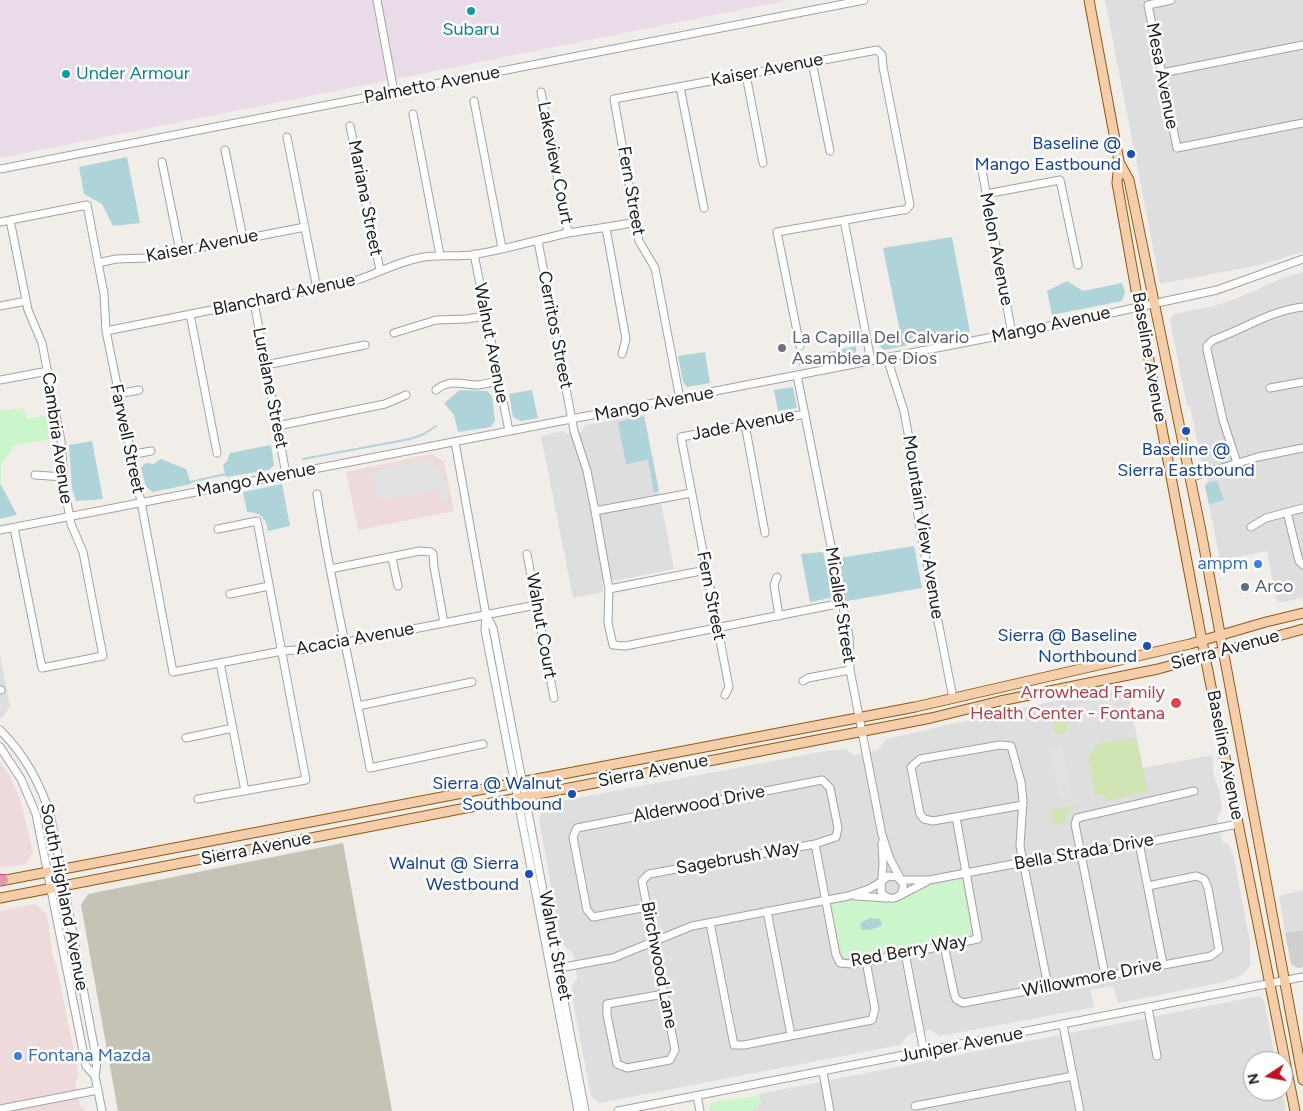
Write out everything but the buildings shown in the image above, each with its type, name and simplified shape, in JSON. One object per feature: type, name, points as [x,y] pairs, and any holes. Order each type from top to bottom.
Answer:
[{"type":"main road","name":"Baseline Avenue","points":[[1089,0],[1119,161],[1117,183],[1139,307],[1202,641],[1295,1111]]},
{"type":"main road","name":"Baseline Avenue","points":[[1119,161],[1130,180],[1220,636],[1303,1080]]},
{"type":"main road","name":"Sierra Avenue","points":[[1,880],[860,718],[1202,641],[1303,613]]},
{"type":"main road","name":"Sierra Avenue","points":[[0,898],[862,731],[1136,674],[1303,629]]},
{"type":"street","points":[[377,0],[394,92]]},
{"type":"street","name":"Palmetto Avenue","points":[[0,169],[864,0]]},
{"type":"street","name":"Mesa Avenue","points":[[1172,0],[1148,5],[1177,148],[1303,123]]},
{"type":"street","points":[[1162,73],[1303,45]]},
{"type":"street","name":"Kaiser Avenue","points":[[644,94],[873,49],[880,52],[910,205],[906,210],[844,220]]},
{"type":"street","points":[[812,62],[830,151]]},
{"type":"street","points":[[746,74],[763,163]]},
{"type":"street","points":[[680,87],[704,208]]},
{"type":"street","name":"Lakeview Court","points":[[541,92],[568,233]]},
{"type":"street","name":"Fern Street","points":[[644,94],[614,99],[641,245],[654,268],[680,399]]},
{"type":"street","points":[[474,100],[502,248]]},
{"type":"street","points":[[413,114],[440,255]]},
{"type":"street","name":"Mariana Street","points":[[350,126],[380,270]]},
{"type":"street","points":[[288,137],[317,289]]},
{"type":"street","points":[[225,150],[243,238]]},
{"type":"street","points":[[162,162],[180,251]]},
{"type":"street","name":"Melon Avenue","points":[[981,165],[1012,334]]},
{"type":"street","points":[[986,194],[1060,180],[1078,265]]},
{"type":"street","name":"Farwell Street","points":[[10,220],[87,205],[105,301],[106,331],[172,672]]},
{"type":"street","points":[[0,222],[10,220]]},
{"type":"street","name":"Cambria Avenue","points":[[10,220],[26,301],[30,316],[41,337],[61,441],[69,516],[76,539],[83,552],[103,656],[42,668],[14,528]]},
{"type":"street","points":[[800,346],[777,232],[844,220],[871,361]]},
{"type":"street","name":"Blanchard Avenue","points":[[106,331],[356,281],[380,270],[418,258],[474,254],[568,233],[636,222]]},
{"type":"street","name":"Kaiser Avenue","points":[[98,263],[116,259],[146,258],[305,227]]},
{"type":"street","points":[[606,228],[626,339],[622,354]]},
{"type":"street","name":"Cerritos Street","points":[[538,241],[576,440],[587,471],[609,589]]},
{"type":"street","name":"Walnut Avenue","points":[[474,254],[508,431]]},
{"type":"street","name":"Mango Avenue","points":[[0,530],[1012,334],[1218,290],[1303,259]]},
{"type":"street","points":[[0,306],[26,301]]},
{"type":"street","name":"Lurelane Street","points":[[254,302],[286,474]]},
{"type":"street","points":[[1237,463],[1223,420],[1206,350],[1207,346],[1213,340],[1272,316],[1303,307]]},
{"type":"street","points":[[190,314],[216,453]]},
{"type":"street","points":[[394,333],[427,322],[486,316]]},
{"type":"street","points":[[266,365],[366,345]]},
{"type":"street","name":"Mountain View Avenue","points":[[886,358],[904,411],[920,528],[953,698]]},
{"type":"street","points":[[0,380],[48,371]]},
{"type":"street","name":"Micallef Street","points":[[797,376],[849,637],[850,670],[882,835],[890,859],[901,879]]},
{"type":"street","points":[[436,390],[450,382],[478,385],[499,381]]},
{"type":"street","points":[[1270,388],[1303,382]]},
{"type":"street","points":[[118,394],[139,390]]},
{"type":"street","points":[[277,426],[385,404],[406,396]]},
{"type":"street","name":"Jade Avenue","points":[[681,437],[805,414]]},
{"type":"street","points":[[745,424],[765,533]]},
{"type":"street","name":"Fern Street","points":[[681,437],[729,687],[725,695]]},
{"type":"street","name":"Walnut Street","points":[[455,442],[486,615],[493,628],[519,783],[559,968],[586,1111]]},
{"type":"street","points":[[1189,478],[1258,457],[1303,448]]},
{"type":"street","points":[[130,455],[151,451]]},
{"type":"street","points":[[35,475],[64,477]]},
{"type":"street","points":[[595,511],[691,493]]},
{"type":"street","points":[[317,494],[343,642],[370,768],[483,744]]},
{"type":"street","points":[[1251,527],[1266,518],[1303,508]]},
{"type":"street","points":[[1287,512],[1299,561],[1303,565]]},
{"type":"street","points":[[198,799],[306,780],[257,521],[218,529]]},
{"type":"street","points":[[330,569],[424,551],[431,552],[433,554],[444,623]]},
{"type":"street","name":"Walnut Court","points":[[527,554],[554,698]]},
{"type":"street","points":[[392,558],[398,586]]},
{"type":"street","points":[[706,570],[609,589],[608,623],[613,646],[616,647],[842,604]]},
{"type":"street","points":[[777,577],[774,585],[779,616]]},
{"type":"street","points":[[230,594],[269,586]]},
{"type":"street","name":"Acacia Avenue","points":[[172,672],[282,651],[311,649],[536,605]]},
{"type":"street","points":[[220,663],[245,791]]},
{"type":"street","points":[[803,681],[808,678],[850,670]]},
{"type":"street","points":[[358,706],[472,682]]},
{"type":"street","points":[[186,738],[233,728]]},
{"type":"street","name":"South Highland Avenue","points":[[0,730],[26,761],[42,790],[52,818],[97,1062],[95,1076],[102,1111]]},
{"type":"street","points":[[1023,805],[934,821],[924,819],[920,814],[912,767],[920,759],[1000,745],[1011,746],[1021,782],[1023,805],[1020,846],[1048,986]]},
{"type":"street","name":"South Highland Avenue","points":[[0,747],[15,768],[32,802],[41,833],[86,1066],[95,1076]]},
{"type":"street","name":"Alderwood Drive","points":[[648,907],[593,917],[587,910],[573,837],[577,828],[822,780],[830,788],[838,828],[836,838]]},
{"type":"street","points":[[1105,975],[1076,824],[1077,818],[1194,791]]},
{"type":"street","name":"Walnut Street","points":[[522,797],[578,1111]]},
{"type":"street","points":[[956,817],[966,874]]},
{"type":"street","name":"Bella Strada Drive","points":[[901,879],[929,880],[966,874],[1024,862],[1082,855],[1238,824]]},
{"type":"street","name":"Micallef Street","points":[[882,835],[882,881]]},
{"type":"street","name":"Sagebrush Way","points":[[642,881],[649,874],[815,844],[836,838]]},
{"type":"street","points":[[1139,843],[1163,964]]},
{"type":"street","points":[[815,844],[826,900]]},
{"type":"street","name":"Red Berry Way","points":[[826,900],[836,955],[840,963],[852,964],[978,938],[966,874]]},
{"type":"street","points":[[559,968],[613,958],[692,926],[848,896],[870,889],[891,875],[901,879],[903,890],[897,898],[848,896]]},
{"type":"street","name":"Willowmore Drive","points":[[944,945],[954,993],[956,999],[963,1003],[1211,956],[1219,950],[1208,888],[1204,879],[1196,876],[1148,886]]},
{"type":"street","name":"Bella Strada Drive","points":[[900,896],[929,880]]},
{"type":"street","name":"Birchwood Lane","points":[[642,881],[675,1050],[670,1060],[627,1068],[617,1064],[607,1015],[608,1004],[664,994]]},
{"type":"street","points":[[882,881],[881,891],[885,897],[889,898]]},
{"type":"street","points":[[767,911],[791,1035]]},
{"type":"street","points":[[710,923],[734,1045],[744,1045],[872,1020],[875,1009],[866,961]]},
{"type":"street","points":[[905,953],[924,1052]]},
{"type":"street","name":"Juniper Avenue","points":[[618,1111],[1303,977]]},
{"type":"street","points":[[1148,1008],[1157,1056]]},
{"type":"street","points":[[1063,1025],[1080,1111]]},
{"type":"street","points":[[823,1072],[830,1111]]},
{"type":"street","points":[[915,1106],[1073,1076]]},
{"type":"street","points":[[0,1110],[98,1090]]},
{"type":"street","points":[[697,1096],[700,1111]]},
{"type":"shaded area","points":[[0,0],[790,0],[0,158]]},
{"type":"shaded area","points":[[1105,0],[1303,0],[1303,252],[1260,265],[1160,284]]},
{"type":"shaded area","points":[[1303,272],[1303,598],[1277,603],[1267,551],[1220,560],[1205,486],[1208,482],[1201,460],[1190,406],[1187,406],[1170,320],[1174,314],[1214,306],[1283,278]]},
{"type":"shaded area","points":[[644,414],[674,569],[619,580],[602,581],[603,592],[573,598],[541,436],[562,431],[567,434],[581,432],[586,425]]},
{"type":"shaded area","points":[[431,454],[443,461],[454,511],[358,530],[346,472]]},
{"type":"shaded area","points":[[431,459],[432,464],[437,469],[442,469],[442,474],[438,477],[444,476],[448,500],[439,502],[438,493],[434,487],[431,488],[431,491],[380,501],[378,497],[375,497],[371,473],[423,460],[423,465],[425,465],[424,460]]},
{"type":"shaded area","points":[[0,655],[10,707],[1,719],[0,717]]},
{"type":"shaded area","points":[[1127,687],[1143,768],[1213,755],[1213,773],[1220,794],[1222,809],[1217,818],[1222,841],[1230,846],[1234,858],[1250,942],[1250,966],[1242,975],[1224,982],[1118,1003],[1113,986],[1090,990],[1095,1007],[940,1036],[930,1030],[909,1034],[900,1045],[599,1103],[591,1096],[573,1001],[572,986],[577,978],[574,955],[561,942],[539,819],[546,804],[820,752],[845,749],[854,755],[878,750],[886,739],[1036,705]]},
{"type":"shaded area","points":[[1114,698],[1116,706],[1131,703],[1132,714],[1077,725],[1075,705]]},
{"type":"shaded area","points":[[1062,746],[1072,797],[1060,799],[1050,748]]},
{"type":"shaded area","points":[[0,761],[10,776],[21,802],[33,852],[25,865],[0,867]]},
{"type":"shaded area","points":[[343,843],[392,1111],[118,1111],[81,905],[88,894]]},
{"type":"shaded area","points":[[1303,890],[1303,930],[1285,933],[1279,896]]},
{"type":"shaded area","points":[[35,904],[47,914],[53,958],[56,964],[79,1076],[75,1082],[80,1106],[86,1111],[0,1111],[0,911]]},
{"type":"shaded area","points":[[1303,930],[1303,967],[1298,968],[1291,964],[1285,933]]},
{"type":"shaded area","points":[[1259,996],[1264,1000],[1274,1051],[1243,1051],[1243,1101],[1284,1101],[1286,1111],[751,1111],[761,1104],[759,1094]]},
{"type":"green space","points":[[24,408],[27,419],[49,415],[53,439],[15,445],[1,464],[0,485],[0,411]]},
{"type":"green space","points":[[1057,720],[1063,720],[1067,727],[1063,734],[1057,734],[1053,730],[1053,724]]},
{"type":"green space","points":[[1136,738],[1148,791],[1106,801],[1105,795],[1095,795],[1088,758],[1098,743]]},
{"type":"green space","points":[[1076,805],[1067,814],[1065,823],[1054,825],[1051,810]]},
{"type":"green space","points":[[958,879],[964,884],[963,889],[971,929],[969,935],[849,959],[843,957],[831,908],[835,902],[843,903],[861,899],[896,903],[920,889]]},
{"type":"green space","points":[[759,1096],[761,1104],[751,1111],[710,1111],[709,1107],[712,1102]]},
{"type":"water","points":[[127,157],[140,223],[113,226],[102,204],[84,194],[79,167]]},
{"type":"water","points":[[952,237],[970,332],[884,350],[877,344],[877,340],[901,337],[883,248]]},
{"type":"water","points":[[1067,281],[1083,291],[1122,283],[1125,292],[1122,301],[1052,315],[1047,291]]},
{"type":"water","points":[[856,346],[856,355],[799,366],[797,359]]},
{"type":"water","points":[[705,352],[710,383],[687,387],[683,382],[678,356]]},
{"type":"water","points":[[793,387],[797,408],[778,411],[774,390]]},
{"type":"water","points":[[460,390],[487,391],[492,396],[495,420],[491,427],[458,432],[454,415],[444,403]]},
{"type":"water","points":[[532,390],[538,418],[521,421],[513,417],[509,394]]},
{"type":"water","points":[[644,416],[659,491],[654,492],[648,460],[626,464],[618,422]]},
{"type":"water","points":[[92,441],[103,499],[76,501],[72,489],[69,445]]},
{"type":"water","points":[[271,445],[274,465],[269,470],[226,477],[223,465],[230,453]]},
{"type":"water","points":[[161,459],[186,469],[191,484],[153,492],[146,487],[141,468],[146,463],[153,464]]},
{"type":"water","points":[[1217,481],[1224,500],[1209,504],[1205,486],[1207,483]]},
{"type":"water","points":[[282,484],[290,526],[268,531],[262,517],[256,513],[247,512],[243,492]]},
{"type":"water","points":[[1,485],[17,515],[0,519]]},
{"type":"water","points":[[914,546],[922,588],[847,601],[839,558]]},
{"type":"water","points":[[823,552],[833,594],[830,598],[810,602],[801,554]]},
{"type":"water","points":[[870,918],[880,919],[882,925],[862,930],[860,923]]},
{"type":"waterway","points":[[303,459],[410,439],[424,434],[436,426]]},
{"type":"waterway","points":[[190,482],[226,474]]},
{"type":"place","name":"Subaru","points":[[471,11]]},
{"type":"place","name":"Under Armour","points":[[66,74]]},
{"type":"place","name":"Baseline @ Mango Eastbound","points":[[1131,154]]},
{"type":"place","name":"La Capilla Del Calvario Asamblea De Dios","points":[[782,348]]},
{"type":"place","name":"Baseline @ Sierra Eastbound","points":[[1186,431]]},
{"type":"place","name":"ampm","points":[[1258,564]]},
{"type":"place","name":"Arco","points":[[1245,587]]},
{"type":"place","name":"Sierra @ Baseline Northbound","points":[[1147,646]]},
{"type":"place","name":"Arrowhead Family Health Center - Fontana","points":[[1176,703]]},
{"type":"place","name":"Sierra @ Walnut Southbound","points":[[572,794]]},
{"type":"place","name":"Walnut @ Sierra Westbound","points":[[529,874]]},
{"type":"place","name":"Fontana Mazda","points":[[18,1056]]}]
